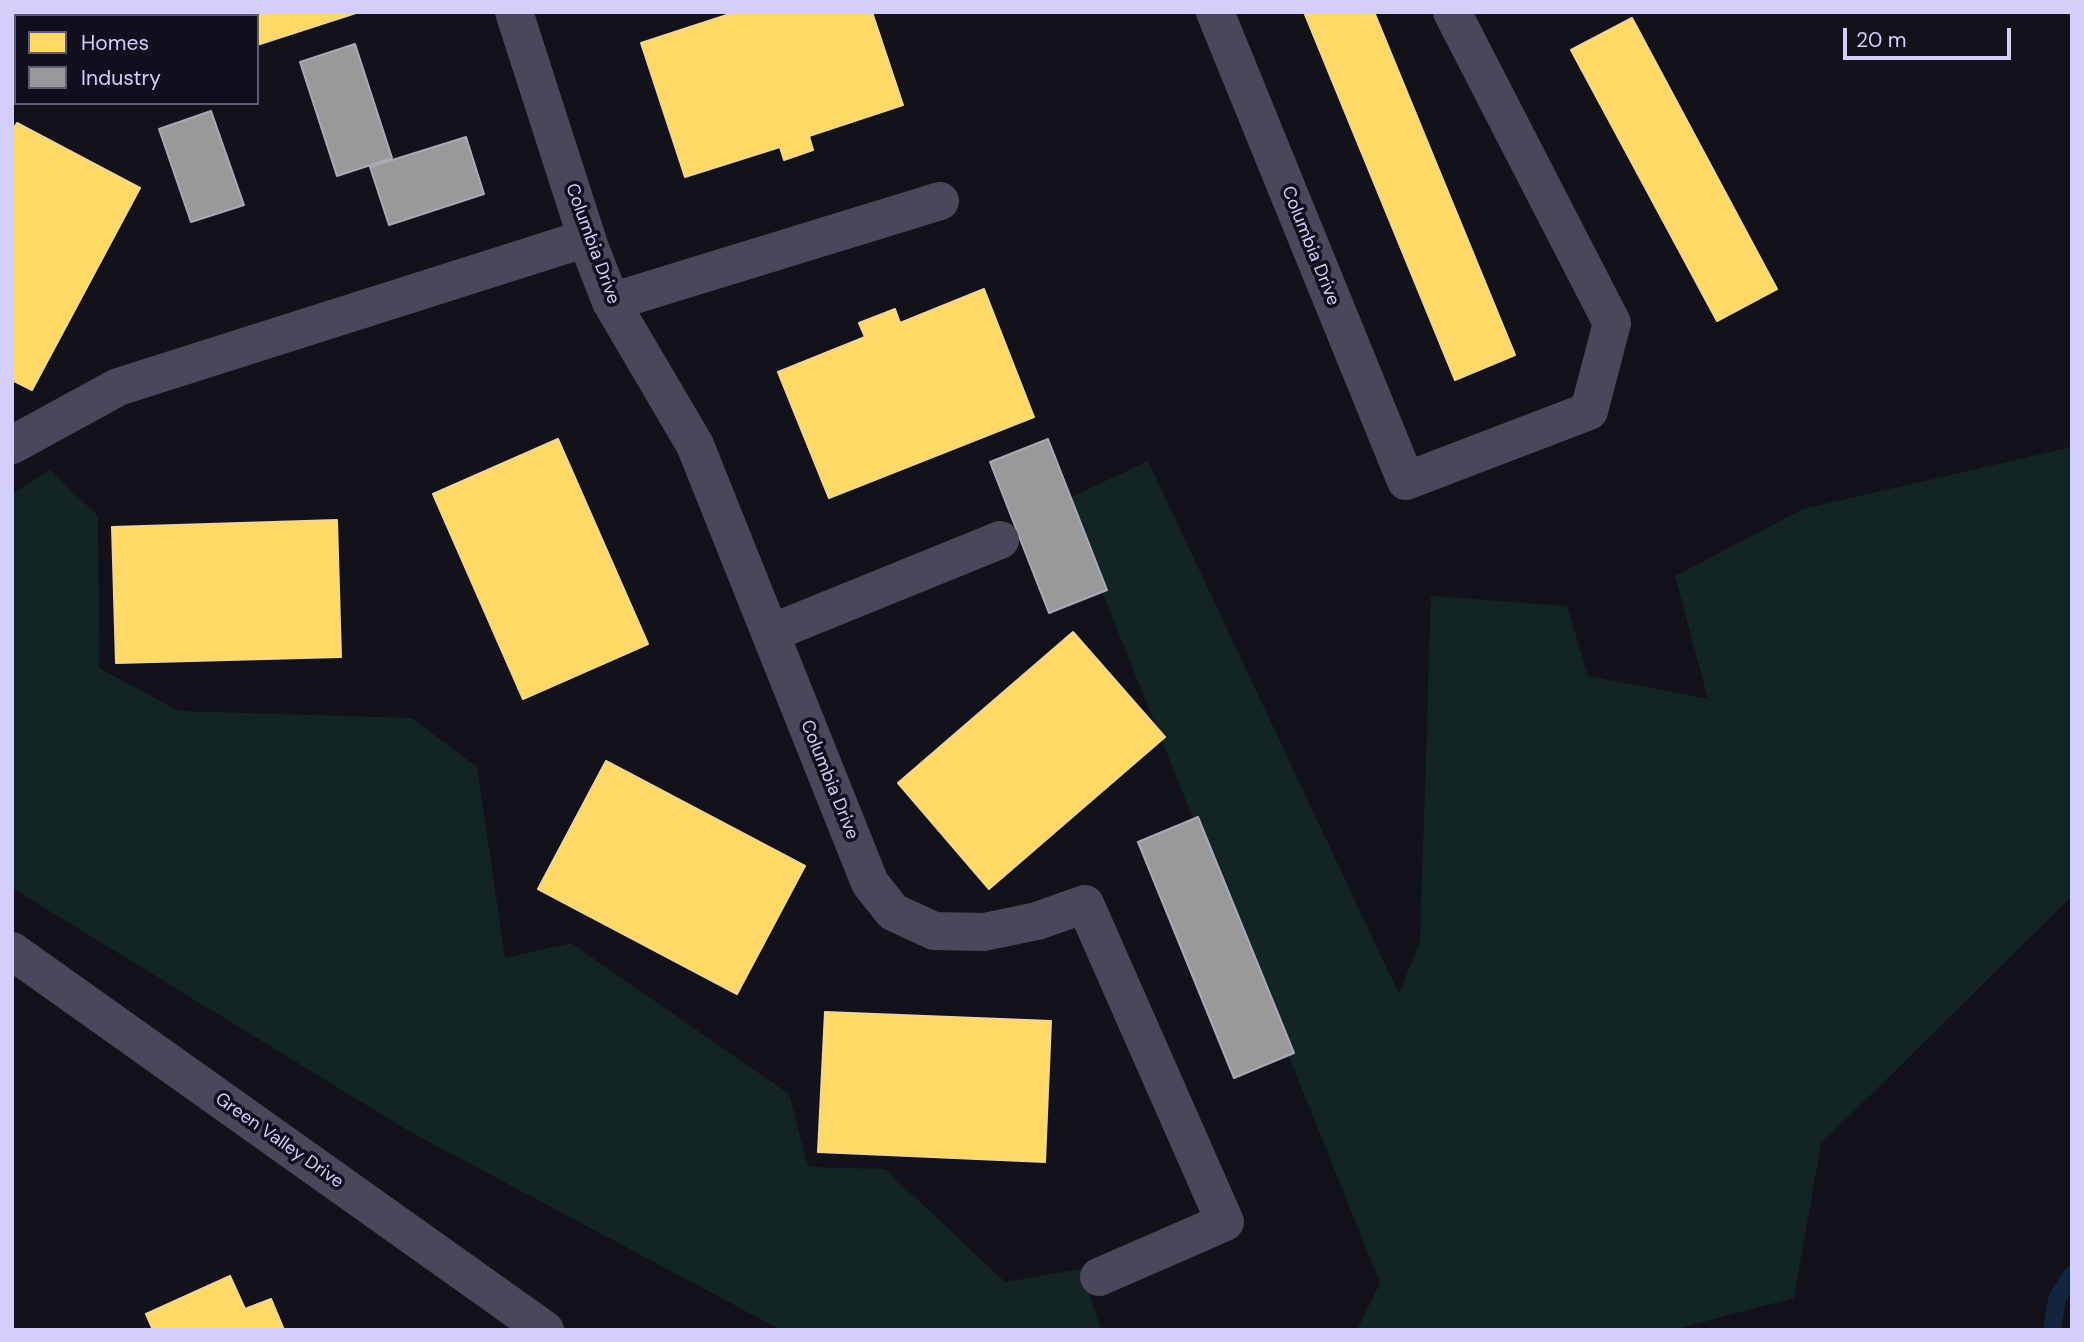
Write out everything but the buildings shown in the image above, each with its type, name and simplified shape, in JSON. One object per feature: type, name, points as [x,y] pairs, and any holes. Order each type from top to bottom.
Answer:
[{"type":"street","name":"Columbia Drive","points":[[514,12],[587,237],[611,302],[695,445],[870,883],[893,912],[934,931],[984,932],[1037,921],[1085,904],[1225,1222],[1099,1277]]},
{"type":"street","name":"Columbia Drive","points":[[1214,12],[1406,481],[1589,411],[1612,323],[1452,12]]},
{"type":"street","points":[[611,302],[940,201]]},
{"type":"street","points":[[12,445],[118,387],[587,237]]},
{"type":"street","points":[[771,633],[1000,540]]},
{"type":"street","name":"Green Valley Drive","points":[[12,951],[545,1330]]},
{"type":"shaded area","points":[[2072,447],[2072,896],[1821,1144],[1794,1298],[1672,1330],[1357,1330],[1380,1283],[1065,500],[1148,461],[1399,994],[1420,941],[1431,596],[1567,606],[1588,676],[1708,699],[1675,576],[1803,509]]},
{"type":"shaded area","points":[[50,470],[98,516],[99,668],[179,711],[412,718],[477,767],[505,958],[571,943],[789,1094],[808,1167],[885,1169],[1005,1282],[1081,1269],[1101,1330],[781,1330],[407,1130],[12,888],[12,494]]},
{"type":"waterway","points":[[2052,1330],[2057,1299],[2072,1275]]}]
